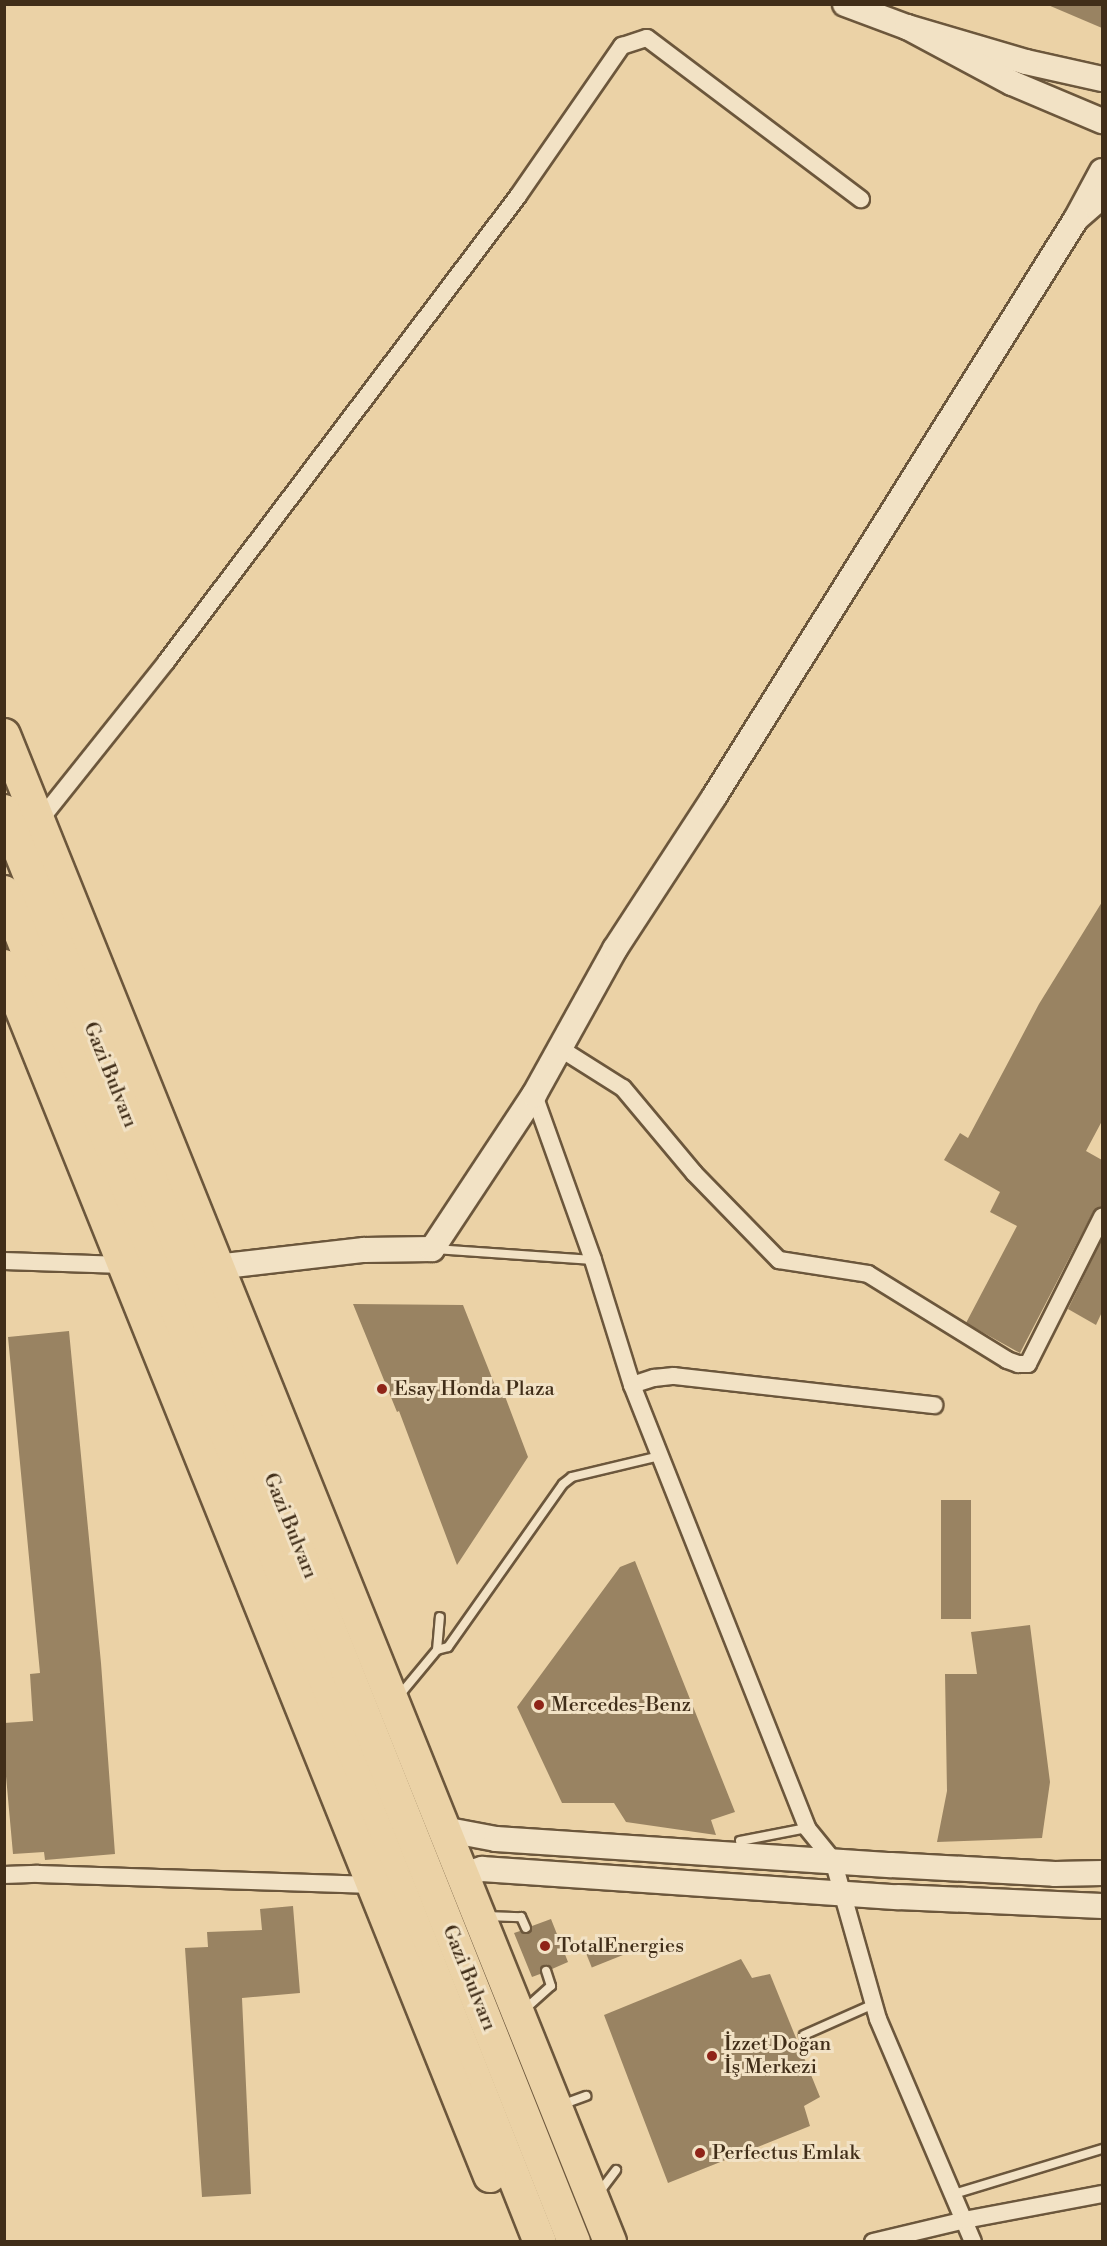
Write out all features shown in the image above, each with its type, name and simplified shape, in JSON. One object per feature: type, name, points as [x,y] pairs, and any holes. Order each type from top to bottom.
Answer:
[{"type":"highway","points":[[4,735],[40,820],[216,1267],[610,2241]]},
{"type":"highway","name":"Gazi Bulvarı","points":[[4,812],[574,2241]]},
{"type":"highway","name":"Gazi Bulvarı","points":[[4,892],[136,1260],[540,2241]]},
{"type":"highway","points":[[4,966],[136,1260],[373,1884],[517,2241]]},
{"type":"street","points":[[845,4],[907,27],[1026,62],[1102,79]]},
{"type":"street","points":[[907,27],[1012,83],[1102,121]]},
{"type":"street","points":[[40,820],[166,662],[511,205],[622,46],[647,38],[861,199]]},
{"type":"street","points":[[216,1267],[364,1250],[432,1249],[534,1095],[615,949],[714,797],[1076,219],[1102,171]]},
{"type":"street","points":[[1076,219],[1102,196]]},
{"type":"street","points":[[561,1049],[623,1088],[694,1173],[779,1260],[868,1274],[1007,1360],[1018,1364],[1028,1364],[1102,1217]]},
{"type":"street","points":[[534,1095],[593,1260],[632,1385],[807,1828],[833,1860],[878,2019],[973,2241]]},
{"type":"street","points":[[4,1261],[136,1260]]},
{"type":"street","points":[[632,1385],[654,1378],[674,1376],[934,1405]]},
{"type":"street","points":[[443,1829],[496,1839],[1055,1874],[1102,1873]]},
{"type":"street","points":[[463,1875],[482,1869],[844,1894],[1102,1906]]},
{"type":"street","points":[[4,1875],[38,1874],[373,1884]]},
{"type":"street","points":[[873,2241],[965,2220],[1102,2194]]},
{"type":"lane","points":[[432,1249],[593,1260]]},
{"type":"lane","points":[[436,1650],[448,1647],[562,1484],[572,1477],[660,1456]]},
{"type":"lane","points":[[392,1704],[436,1650],[440,1617]]},
{"type":"lane","points":[[740,1841],[807,1828]]},
{"type":"lane","points":[[479,1915],[520,1917],[526,1928]]},
{"type":"lane","points":[[519,2014],[551,1986],[546,1971]]},
{"type":"lane","points":[[804,2035],[874,2004]]},
{"type":"lane","points":[[556,2107],[586,2096]]},
{"type":"lane","points":[[954,2194],[1102,2149]]},
{"type":"lane","points":[[593,2200],[616,2170]]},
{"type":"building","points":[[1048,4],[1102,4],[1102,28],[1048,5]]},
{"type":"building","points":[[1102,902],[1102,1121],[1086,1151],[1102,1160],[1102,1207],[1093,1212],[1020,1353],[966,1323],[1017,1226],[990,1212],[1000,1192],[944,1160],[960,1133],[968,1138],[1039,1004]]},
{"type":"building","points":[[1102,1239],[1102,1312],[1096,1325],[1068,1309]]},
{"type":"building","points":[[353,1304],[463,1305],[498,1393],[503,1391],[528,1457],[457,1565],[399,1411],[397,1412]]},
{"type":"building","points":[[69,1331],[101,1663],[115,1854],[45,1860],[44,1852],[13,1854],[4,1754],[4,1723],[33,1721],[30,1674],[40,1673],[8,1337]]},
{"type":"building","points":[[941,1500],[971,1500],[971,1619],[941,1619]]},
{"type":"building","points":[[635,1561],[735,1812],[711,1820],[716,1835],[626,1822],[614,1803],[562,1803],[517,1707],[620,1567]]},
{"type":"building","points":[[1030,1625],[1050,1782],[1042,1838],[937,1842],[947,1791],[945,1674],[977,1674],[971,1632]]},
{"type":"building","points":[[293,1906],[300,1993],[242,1998],[251,2194],[202,2197],[185,1948],[208,1947],[207,1932],[262,1930],[260,1909]]},
{"type":"building","points":[[551,1919],[568,1962],[552,1969],[543,1965],[540,1974],[532,1977],[514,1933],[520,1931],[528,1934],[532,1926]]},
{"type":"building","points":[[616,1934],[624,1954],[592,1968],[584,1947]]},
{"type":"building","name":"İzzet Doğan İş Merkezi","points":[[741,1959],[752,1978],[770,1974],[820,2097],[804,2106],[810,2126],[668,2183],[604,2015]]},
{"type":"place","name":"Esay Honda Plaza","points":[[382,1389]]},
{"type":"place","name":"Mercedes-Benz","points":[[539,1705]]},
{"type":"place","name":"TotalEnergies","points":[[545,1946]]},
{"type":"place","name":"İzzet Doğan İş Merkezi","points":[[712,2056]]},
{"type":"place","name":"Perfectus Emlak","points":[[700,2153]]}]
